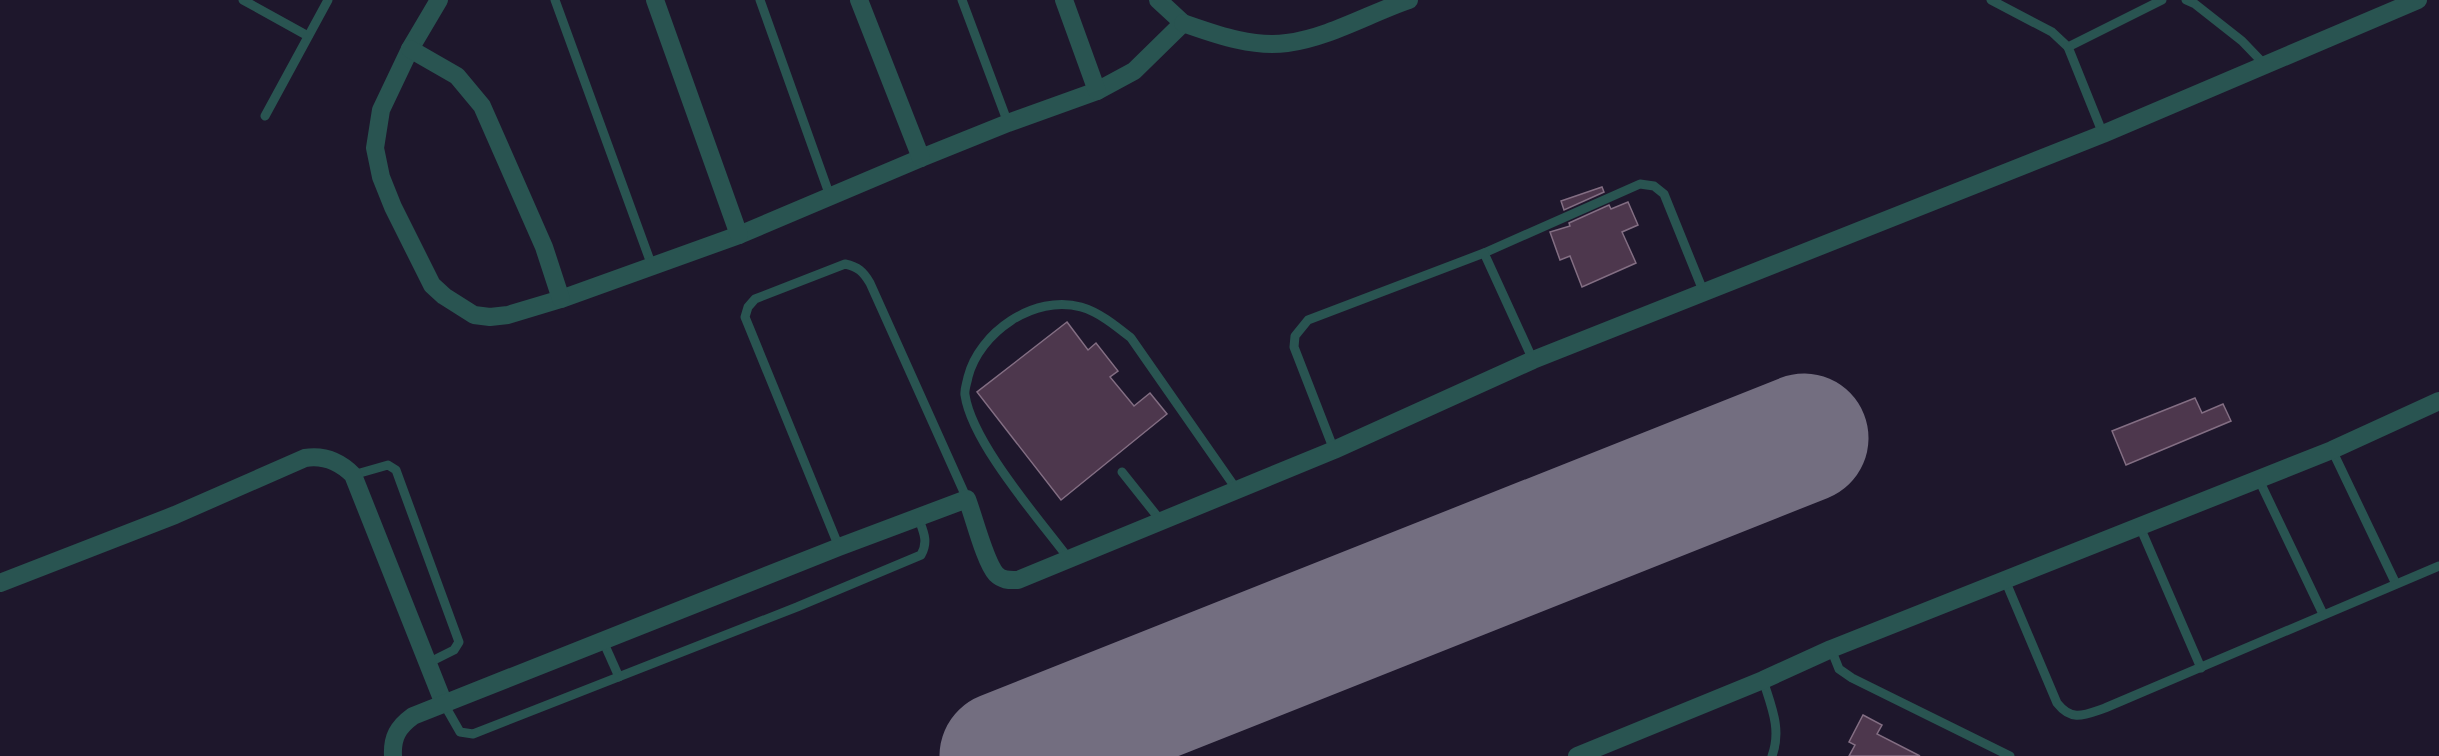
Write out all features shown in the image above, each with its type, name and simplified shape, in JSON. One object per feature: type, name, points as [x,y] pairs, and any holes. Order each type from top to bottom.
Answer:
[{"type":"street","points":[[439,0],[410,49],[381,110],[375,148],[381,177],[393,207],[432,285],[444,296],[474,315],[490,317],[508,315],[561,299],[739,235],[1008,123],[1097,91],[1134,71],[1183,23]]},
{"type":"street","points":[[655,0],[739,235]]},
{"type":"street","points":[[859,0],[921,158]]},
{"type":"street","points":[[1064,0],[1097,91]]},
{"type":"street","points":[[1158,0],[1183,23],[1220,36],[1258,42],[1284,43],[1316,37],[1405,1]]},
{"type":"street","points":[[393,756],[392,744],[399,727],[413,716],[839,547],[967,499],[996,574],[1006,580],[1018,580],[1334,450],[1533,360],[2103,134],[2418,0]]},
{"type":"street","points":[[410,49],[458,76],[482,106],[544,247],[561,299]]},
{"type":"street","points":[[1576,756],[1763,680],[1831,649],[2332,450],[2439,401]]},
{"type":"street","points":[[0,583],[175,515],[305,458],[315,456],[343,466],[353,475],[444,704]]},
{"type":"lane","points":[[243,0],[308,36]]},
{"type":"lane","points":[[265,116],[328,0]]},
{"type":"lane","points":[[555,0],[652,266]]},
{"type":"lane","points":[[760,0],[830,196]]},
{"type":"lane","points":[[962,0],[1008,123]]},
{"type":"lane","points":[[1991,0],[2052,32],[2068,47],[2103,134]]},
{"type":"lane","points":[[2068,47],[2162,0]]},
{"type":"lane","points":[[2186,0],[2195,4],[2242,41],[2266,66]]},
{"type":"lane","points":[[1334,450],[1294,347],[1295,336],[1308,320],[1484,253],[1640,184],[1654,186],[1664,194],[1704,293]]},
{"type":"lane","points":[[1484,253],[1533,360]]},
{"type":"lane","points":[[839,547],[745,317],[747,307],[756,299],[845,264],[856,267],[864,273],[870,283],[967,499]]},
{"type":"lane","points":[[1069,559],[979,435],[964,393],[975,357],[986,342],[1002,326],[1035,310],[1054,304],[1081,307],[1108,320],[1131,338],[1237,490]]},
{"type":"lane","points":[[2332,450],[2396,584]]},
{"type":"lane","points":[[353,475],[387,465],[396,470],[459,642],[454,650],[428,663]]},
{"type":"lane","points":[[1122,472],[1161,521]]},
{"type":"lane","points":[[2259,480],[2323,614]]},
{"type":"lane","points":[[444,704],[460,732],[473,734],[797,607],[921,555],[926,537],[918,517]]},
{"type":"lane","points":[[2140,527],[2200,668]]},
{"type":"lane","points":[[2005,580],[2057,703],[2065,714],[2073,716],[2090,713],[2200,668],[2439,566]]},
{"type":"lane","points":[[603,641],[619,677]]},
{"type":"lane","points":[[1831,649],[1839,669],[1852,678],[2010,756]]},
{"type":"lane","points":[[1763,680],[1777,724],[1777,738],[1772,756]]},
{"type":"building","points":[[1602,187],[1604,192],[1564,210],[1561,201]]},
{"type":"building","points":[[1628,202],[1638,225],[1622,232],[1636,263],[1582,287],[1570,256],[1560,260],[1550,232],[1570,226],[1569,223],[1609,205],[1611,209]]},
{"type":"building","points":[[1067,322],[1088,350],[1096,343],[1118,371],[1110,377],[1134,406],[1150,393],[1167,414],[1061,500],[977,392]]},
{"type":"building","points":[[2195,398],[2202,413],[2223,404],[2231,421],[2126,465],[2112,431]]},
{"type":"building","points":[[1863,715],[1882,725],[1877,734],[1920,756],[1849,756],[1855,745],[1849,742]]},
{"type":"runway","points":[[1004,756],[1804,438]]}]
